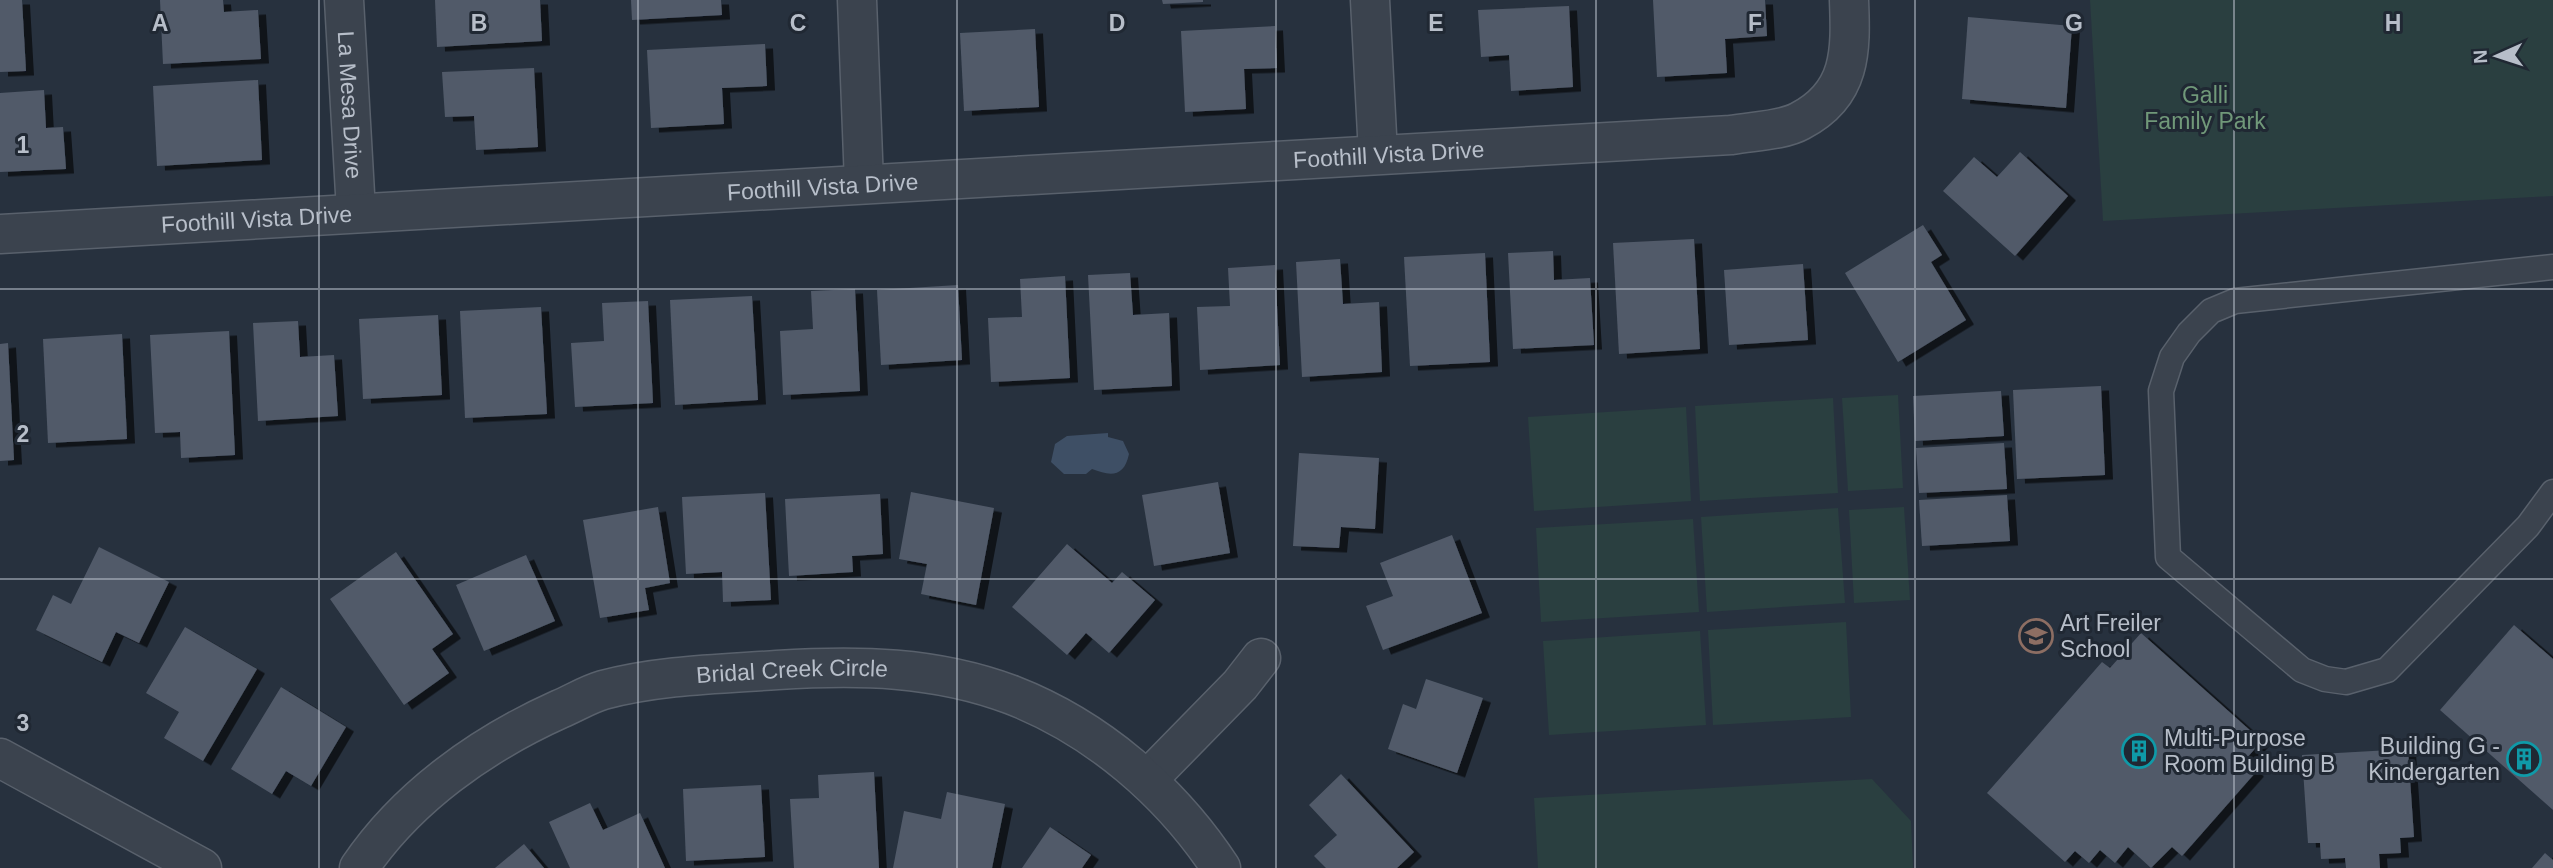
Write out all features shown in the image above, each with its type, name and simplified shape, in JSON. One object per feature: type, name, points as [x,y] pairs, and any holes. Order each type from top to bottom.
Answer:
[{"type":"street","name":"La Mesa Drive","points":[[344,0],[356,211]]},
{"type":"street","points":[[857,0],[864,183]]},
{"type":"street","points":[[1370,0],[1378,154]]},
{"type":"street","name":"Foothill Vista Drive","points":[[0,234],[356,211],[1731,135],[1798,123],[1826,103],[1846,74],[1851,45],[1849,0]]},
{"type":"street","points":[[1147,780],[1240,685],[1261,658]]},
{"type":"street","name":"Bridal Creek Circle","points":[[359,868],[375,844],[425,794],[508,732],[601,691],[667,677],[849,666],[938,673],[1013,696],[1082,730],[1147,780],[1199,834],[1221,868]]},
{"type":"street","points":[[0,758],[202,868]]},
{"type":"lane","points":[[2549,271],[2290,293],[2235,301],[2211,311],[2189,333],[2172,357],[2161,391],[2168,556],[2302,670],[2325,679],[2346,682],[2387,670],[2528,526],[2553,492]]},
{"type":"green space","name":"Galli Family Park","points":[[2090,0],[2553,0],[2553,196],[2103,221]]},
{"type":"green space","points":[[1898,395],[1903,488],[1848,491],[1842,398]]},
{"type":"green space","points":[[1833,398],[1838,493],[1700,501],[1695,406]]},
{"type":"green space","points":[[1686,407],[1691,501],[1534,511],[1528,417]]},
{"type":"green space","points":[[1904,507],[1910,600],[1854,603],[1849,510]]},
{"type":"green space","points":[[1838,508],[1845,603],[1707,612],[1701,517]]},
{"type":"green space","points":[[1693,519],[1699,612],[1541,622],[1536,528]]},
{"type":"green space","points":[[1846,622],[1851,717],[1713,725],[1708,630]]},
{"type":"green space","points":[[1700,631],[1706,725],[1549,735],[1543,641]]},
{"type":"green space","points":[[1872,779],[1911,821],[1913,868],[1538,868],[1534,798]]},
{"type":"water","points":[[1108,433],[1108,437],[1123,441],[1129,454],[1120,471],[1110,474],[1092,469],[1086,474],[1064,474],[1051,462],[1055,444],[1067,436]]},
{"type":"building","points":[[0,0],[22,0],[26,71],[0,72]]},
{"type":"building","points":[[160,0],[223,0],[224,12],[258,10],[261,59],[163,64]]},
{"type":"building","points":[[435,0],[540,0],[542,41],[437,47]]},
{"type":"building","points":[[631,0],[721,0],[722,15],[632,20]]},
{"type":"building","points":[[1162,0],[1203,0],[1203,2],[1163,4]]},
{"type":"building","points":[[1653,0],[1765,0],[1767,36],[1725,39],[1727,73],[1657,77]]},
{"type":"building","points":[[1569,6],[1573,87],[1511,91],[1509,55],[1481,57],[1478,10]]},
{"type":"building","points":[[1968,17],[2072,26],[2066,108],[1962,99]]},
{"type":"building","points":[[1275,26],[1277,68],[1244,69],[1246,109],[1185,112],[1181,31]]},
{"type":"building","points":[[1035,29],[1039,107],[964,111],[960,33]]},
{"type":"building","points":[[765,44],[767,86],[722,88],[724,124],[651,128],[647,50]]},
{"type":"building","points":[[534,68],[538,147],[476,150],[474,116],[445,117],[442,72]]},
{"type":"building","points":[[258,80],[262,160],[157,166],[153,86]]},
{"type":"building","points":[[44,90],[46,128],[63,127],[66,169],[0,172],[0,93]]},
{"type":"building","points":[[2020,152],[2068,196],[2015,256],[1943,191],[1974,157],[1997,177]]},
{"type":"building","points":[[1923,225],[1942,255],[1931,262],[1966,320],[1898,362],[1845,273]]},
{"type":"building","points":[[1694,239],[1700,349],[1619,354],[1613,243]]},
{"type":"building","points":[[1553,251],[1554,280],[1590,278],[1594,345],[1513,349],[1508,253]]},
{"type":"building","points":[[1485,253],[1490,362],[1410,366],[1404,257]]},
{"type":"building","points":[[1340,259],[1343,304],[1379,302],[1382,372],[1302,377],[1296,262]]},
{"type":"building","points":[[1803,264],[1808,340],[1729,345],[1724,270]]},
{"type":"building","points":[[1275,265],[1280,365],[1200,370],[1197,307],[1230,306],[1228,268]]},
{"type":"building","points":[[1130,273],[1133,315],[1169,313],[1172,386],[1094,390],[1088,275]]},
{"type":"building","points":[[1065,276],[1070,378],[991,382],[988,318],[1022,317],[1020,279]]},
{"type":"building","points":[[958,285],[962,360],[881,365],[877,290]]},
{"type":"building","points":[[855,289],[860,391],[783,395],[780,331],[813,329],[811,291]]},
{"type":"building","points":[[752,296],[758,400],[675,405],[670,300]]},
{"type":"building","points":[[648,301],[653,403],[575,407],[571,343],[604,341],[602,303]]},
{"type":"building","points":[[541,307],[547,414],[465,418],[460,311]]},
{"type":"building","points":[[438,315],[442,395],[363,399],[359,319]]},
{"type":"building","points":[[298,321],[300,357],[334,355],[338,416],[258,421],[253,323]]},
{"type":"building","points":[[229,331],[235,455],[181,458],[180,432],[155,433],[150,335]]},
{"type":"building","points":[[122,334],[127,439],[48,443],[43,339]]},
{"type":"building","points":[[8,343],[14,460],[0,461],[0,344]]},
{"type":"building","points":[[2101,386],[2105,475],[2017,479],[2013,390]]},
{"type":"building","points":[[2001,391],[2004,436],[1915,441],[1913,396]]},
{"type":"building","points":[[2004,443],[2007,489],[1919,493],[1916,448]]},
{"type":"building","points":[[1299,453],[1379,458],[1375,529],[1341,527],[1339,548],[1293,546]]},
{"type":"building","points":[[1218,482],[1230,553],[1154,566],[1142,495]]},
{"type":"building","points":[[911,492],[994,508],[976,605],[921,594],[927,564],[899,559]]},
{"type":"building","points":[[765,493],[771,600],[723,602],[722,572],[686,574],[682,497]]},
{"type":"building","points":[[880,494],[883,554],[852,556],[853,572],[789,576],[785,499]]},
{"type":"building","points":[[2007,495],[2010,541],[1922,546],[1919,500]]},
{"type":"building","points":[[658,507],[670,583],[645,588],[649,610],[600,618],[583,520]]},
{"type":"building","points":[[1452,535],[1482,613],[1383,650],[1366,606],[1393,596],[1380,563]]},
{"type":"building","points":[[1067,544],[1112,583],[1122,572],[1155,600],[1109,653],[1086,633],[1067,655],[1012,607]]},
{"type":"building","points":[[99,547],[169,582],[139,643],[116,632],[102,662],[36,630],[53,595],[71,604]]},
{"type":"building","points":[[396,552],[453,634],[432,649],[449,673],[404,705],[330,599]]},
{"type":"building","points":[[526,555],[555,621],[484,651],[456,585]]},
{"type":"building","name":"Building G - Kindergarten","points":[[2514,625],[2553,659],[2553,810],[2440,710]]},
{"type":"building","points":[[185,627],[257,669],[203,761],[164,738],[179,712],[146,693]]},
{"type":"building","name":"Multi-Purpose Room Building B","points":[[2141,633],[2262,741],[2244,761],[2256,772],[2182,856],[2172,847],[2151,868],[2128,847],[2115,863],[2100,850],[2089,863],[2075,851],[2065,862],[1987,793],[2102,662],[2110,668]]},
{"type":"building","points":[[1426,679],[1483,698],[1457,773],[1388,749],[1403,704],[1416,709]]},
{"type":"building","points":[[281,687],[346,727],[311,786],[286,771],[272,794],[231,769]]},
{"type":"building","points":[[2408,749],[2414,837],[2400,838],[2401,853],[2379,854],[2380,868],[2346,868],[2345,858],[2321,859],[2320,843],[2308,843],[2302,755]]},
{"type":"building","points":[[874,772],[879,868],[794,868],[790,799],[819,798],[818,775]]},
{"type":"building","points":[[1341,774],[1414,852],[1397,868],[1326,868],[1314,856],[1337,835],[1309,805]]},
{"type":"building","points":[[761,785],[765,857],[686,861],[683,789]]},
{"type":"building","points":[[947,792],[1005,804],[992,868],[893,868],[904,811],[941,819]]},
{"type":"building","points":[[590,803],[603,830],[640,813],[665,868],[570,868],[549,822]]},
{"type":"building","points":[[1050,827],[1091,855],[1082,868],[1022,868]]},
{"type":"building","points":[[524,844],[544,868],[495,868]]},
{"type":"building","points":[[2545,853],[2553,860],[2553,868],[2532,868]]},
{"type":"place","name":"Art Freiler School","points":[[2036,636]]},
{"type":"place","name":"Multi-Purpose Room Building B","points":[[2139,751]]},
{"type":"place","name":"Building G - Kindergarten","points":[[2524,759]]}]
